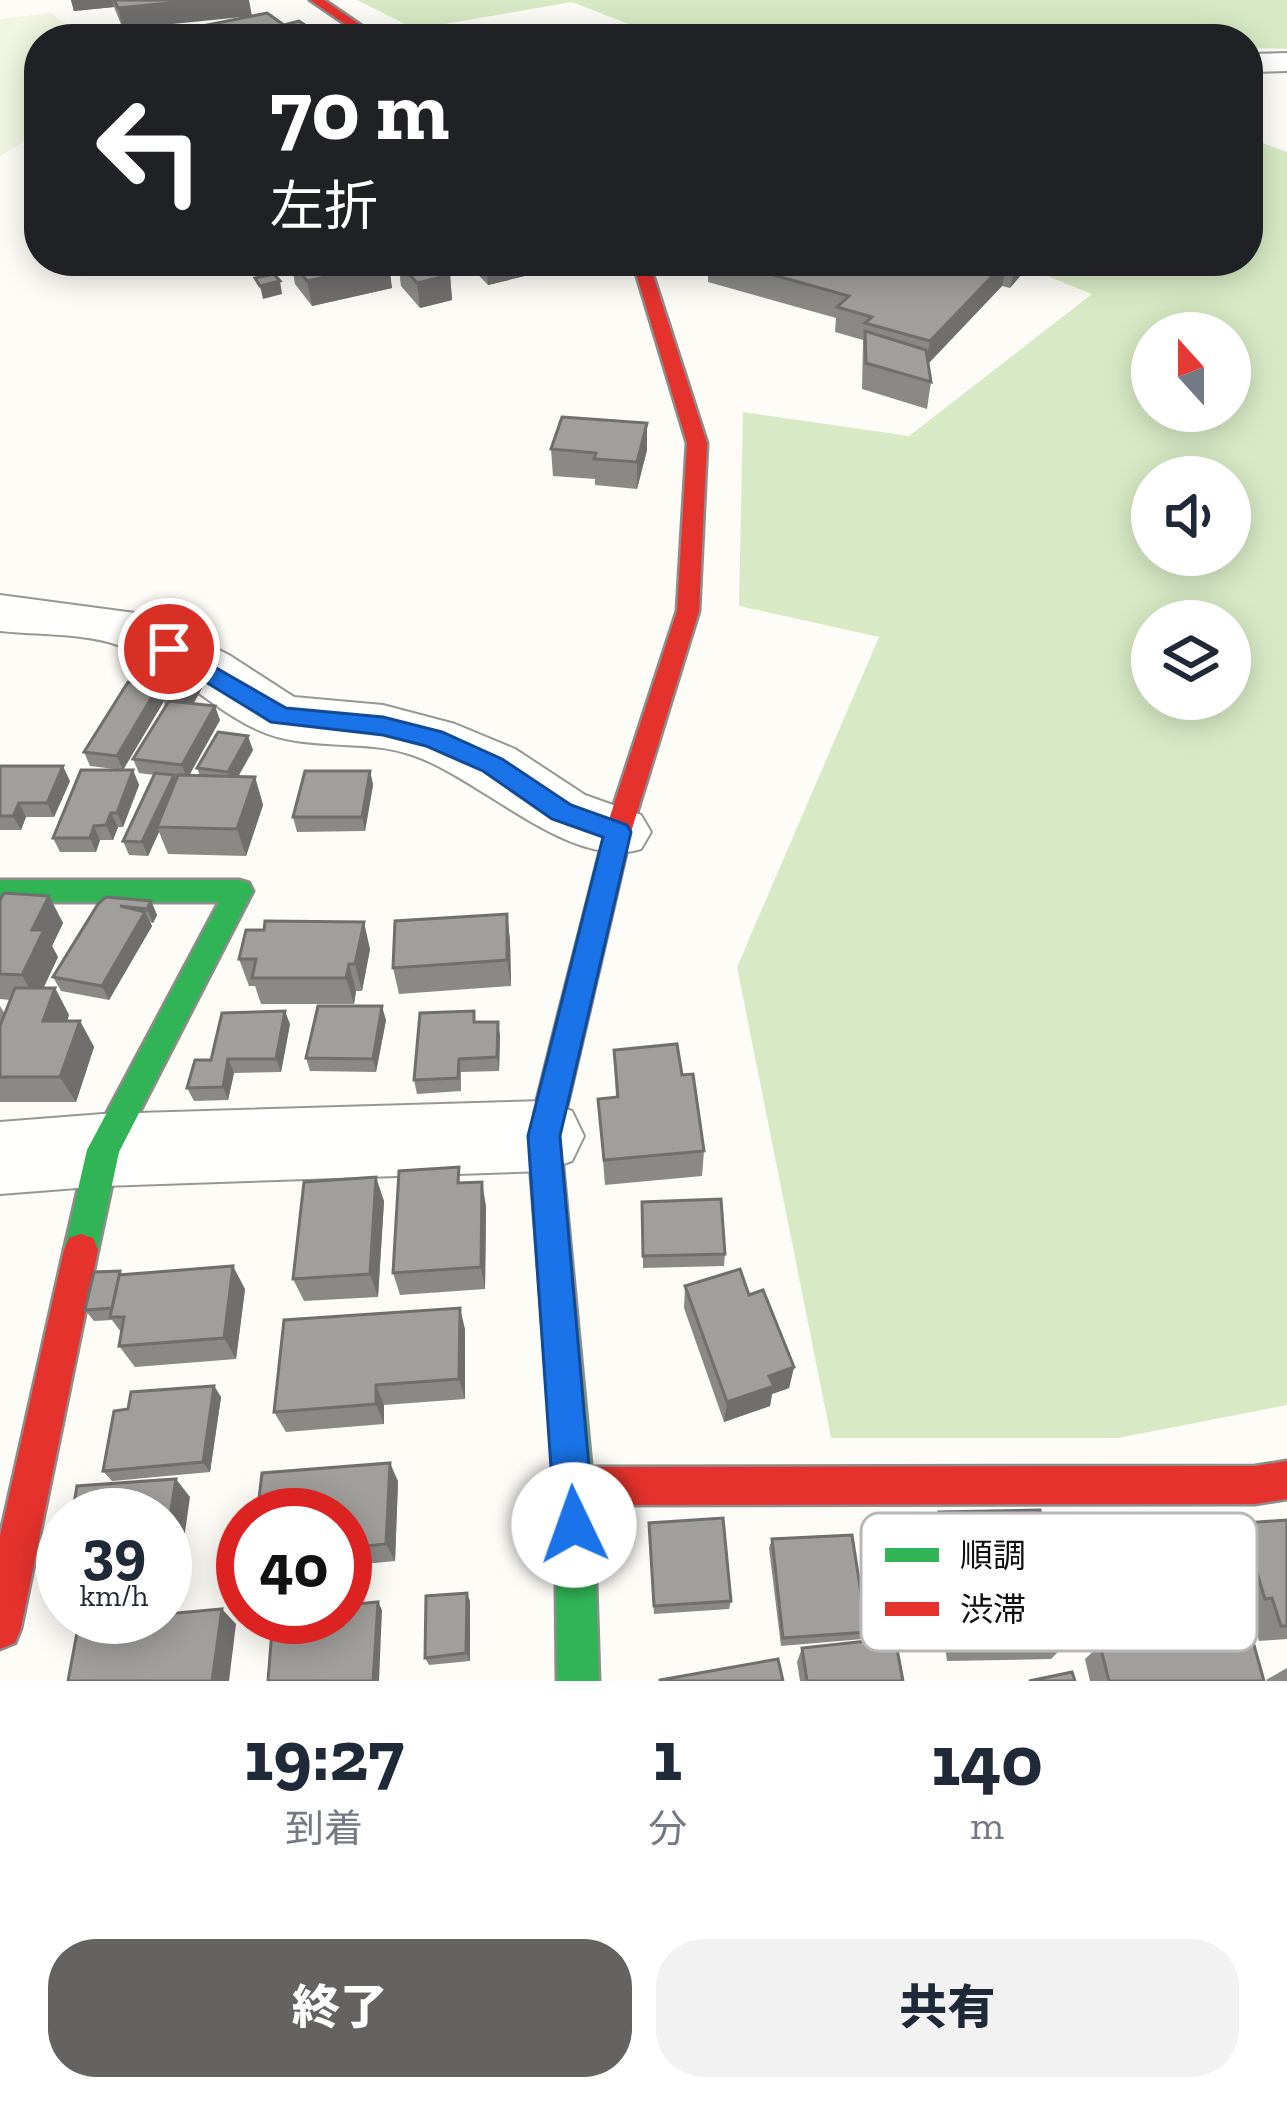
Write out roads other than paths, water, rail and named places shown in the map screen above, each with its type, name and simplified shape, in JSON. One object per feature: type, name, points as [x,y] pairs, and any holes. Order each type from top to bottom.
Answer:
[{"type":"street","points":[[316,0],[352,24]]},
{"type":"street","points":[[578,1681],[574,1486],[544,1136],[618,832],[688,611],[697,443],[645,276]]},
{"type":"street","points":[[0,613],[130,628],[208,669],[280,716],[383,726],[433,739],[493,765],[562,812],[618,832]]},
{"type":"street","points":[[0,891],[238,891],[103,1150],[0,1628]]},
{"type":"street","points":[[0,1158],[103,1150],[544,1136]]},
{"type":"street","points":[[574,1486],[1255,1485],[1287,1480]]}]
